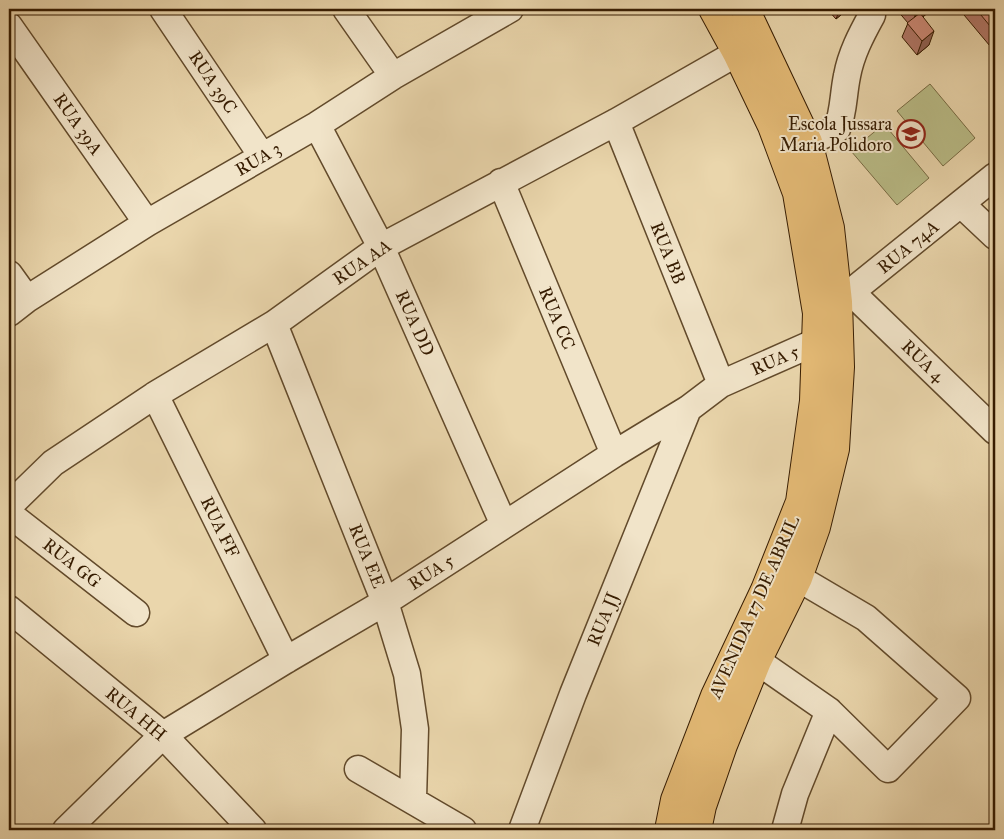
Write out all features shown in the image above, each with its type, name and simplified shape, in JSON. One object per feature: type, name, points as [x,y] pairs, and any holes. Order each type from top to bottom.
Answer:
[{"type":"main road","name":"AVENIDA 17 DE ABRIL","points":[[669,830],[675,800],[714,696],[765,590],[800,502],[814,401],[816,342],[835,302],[772,126],[737,53],[713,9]]},
{"type":"main road","name":"AVENIDA 17 DE ABRIL","points":[[697,830],[702,806],[720,754],[757,661],[798,578],[816,527],[835,449],[840,368],[830,228],[808,142],[745,9]]},
{"type":"street","name":"RUA 39C","points":[[163,9],[262,156]]},
{"type":"street","points":[[346,9],[393,76]]},
{"type":"street","name":"RUA 3","points":[[18,306],[147,223],[317,125],[393,76],[510,9]]},
{"type":"street","points":[[808,142],[837,130],[843,116],[847,77],[858,42],[872,15]]},
{"type":"street","name":"RUA 39A","points":[[9,26],[147,223]]},
{"type":"street","name":"RUA AA","points":[[9,506],[53,464],[155,395],[274,324],[381,247],[616,122],[737,53]]},
{"type":"street","name":"RUA BB","points":[[616,122],[721,384]]},
{"type":"street","name":"RUA DD","points":[[317,125],[381,247],[504,525]]},
{"type":"street","name":"RUA 74A","points":[[835,302],[995,176]]},
{"type":"street","name":"RUA CC","points":[[501,182],[614,454]]},
{"type":"street","points":[[961,204],[995,236]]},
{"type":"street","points":[[9,274],[18,306]]},
{"type":"street","name":"RUA 4","points":[[835,302],[995,431]]},
{"type":"street","name":"RUA EE","points":[[274,324],[385,602],[407,674],[415,728],[414,799]]},
{"type":"street","name":"RUA 5","points":[[66,830],[163,735],[385,602],[614,454],[688,409],[721,384],[816,342]]},
{"type":"street","name":"RUA FF","points":[[155,395],[286,660]]},
{"type":"street","name":"RUA JJ","points":[[522,830],[573,694],[688,409]]},
{"type":"street","name":"RUA GG","points":[[9,514],[136,613]]},
{"type":"street","points":[[757,661],[829,711],[888,769],[957,698],[866,618],[798,578]]},
{"type":"street","name":"RUA HH","points":[[9,609],[163,735],[253,830]]},
{"type":"street","points":[[785,830],[795,794],[829,711]]},
{"type":"street","points":[[358,768],[414,799],[463,830]]},
{"type":"green space","points":[[930,84],[975,138],[943,166],[897,111]]},
{"type":"green space","points":[[884,124],[929,178],[897,205],[851,151]]},
{"type":"building","points":[[912,9],[921,9],[916,13]]},
{"type":"building","points":[[976,9],[995,9],[995,32]]},
{"type":"building","points":[[920,13],[934,31],[922,41],[907,23]]},
{"type":"place","name":"Escola Jussara Maria Polidoro","points":[[911,134]]}]
